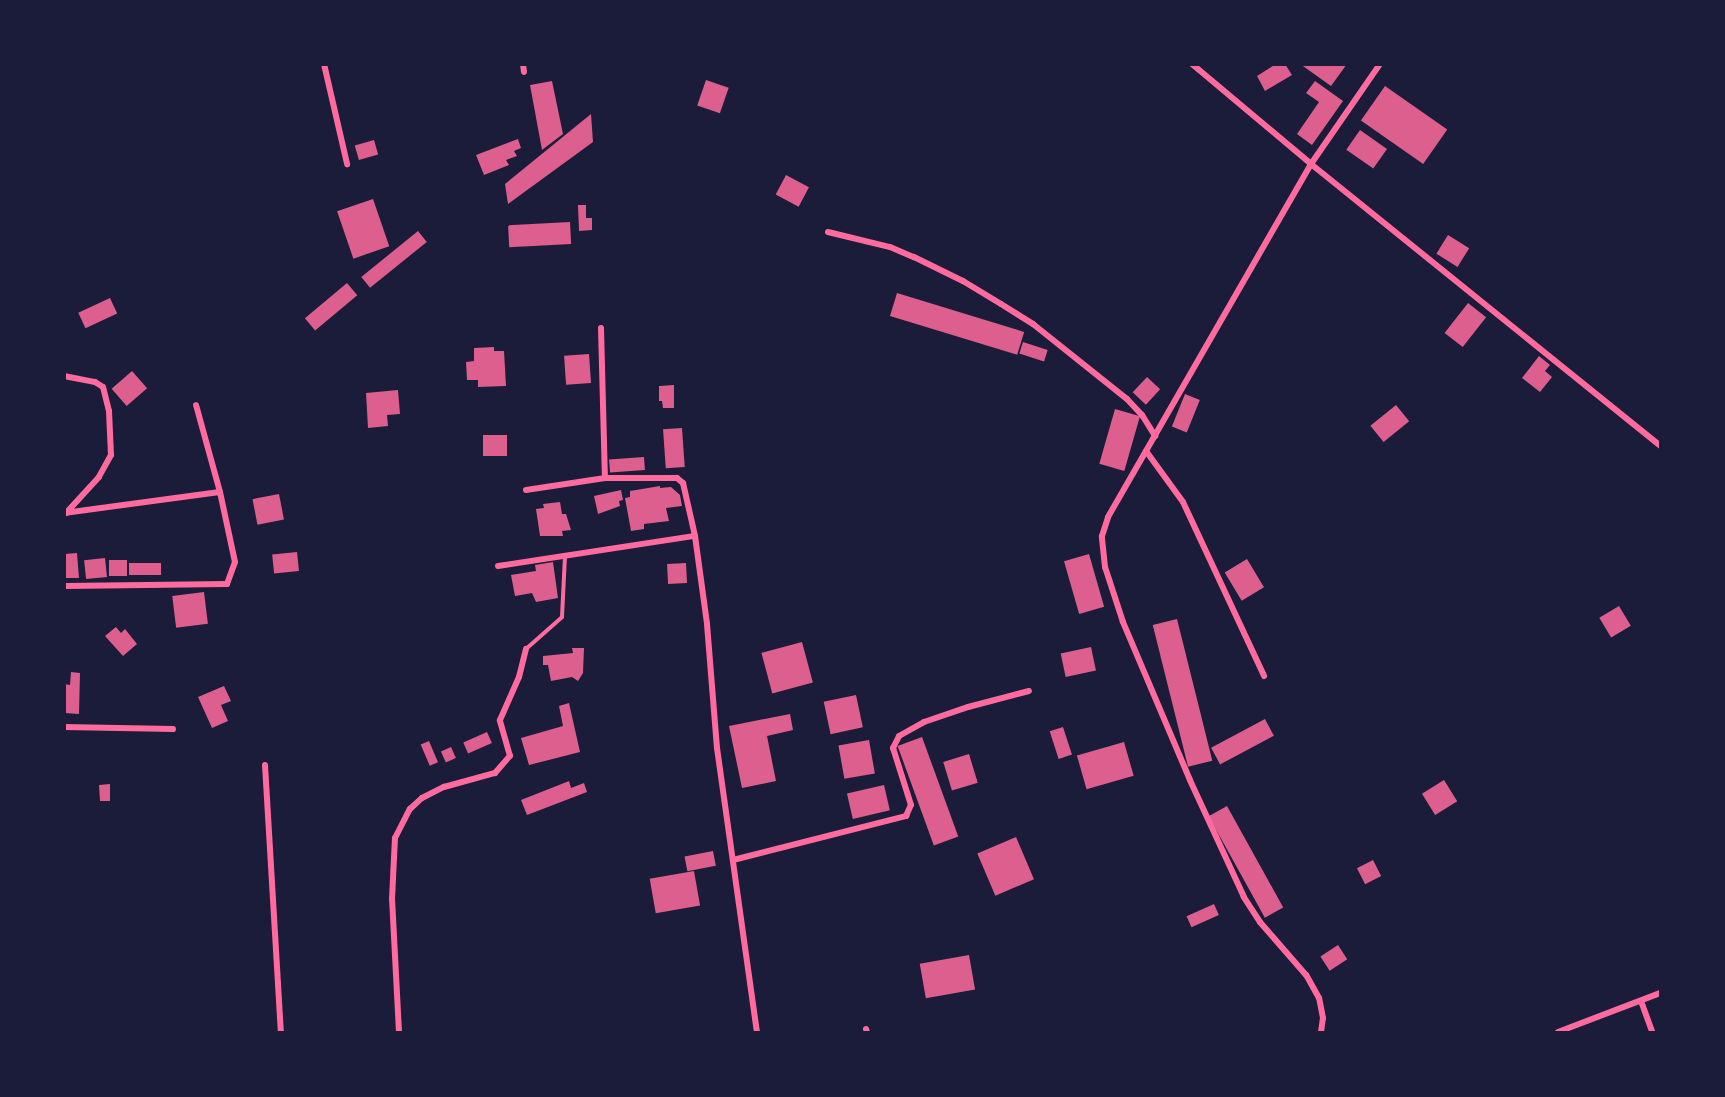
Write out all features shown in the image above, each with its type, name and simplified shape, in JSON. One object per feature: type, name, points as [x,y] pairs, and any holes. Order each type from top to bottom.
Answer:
[{"type":"street","points":[[324,64],[347,164]]},
{"type":"street","points":[[523,64],[524,72]]},
{"type":"street","points":[[1192,64],[1311,164],[1660,446]]},
{"type":"street","points":[[1321,1032],[1323,1018],[1319,999],[1306,975],[1260,922],[1228,865],[1123,622],[1103,552],[1104,526],[1311,164],[1380,64]]},
{"type":"street","points":[[828,232],[890,247],[914,257],[963,281],[1009,309],[1041,330],[1127,399],[1142,415],[1155,435]]},
{"type":"street","points":[[601,328],[605,478]]},
{"type":"street","points":[[64,376],[95,382],[103,387],[109,411],[111,455],[99,477],[65,513]]},
{"type":"street","points":[[64,586],[228,584],[235,562],[220,492],[196,405]]},
{"type":"street","points":[[1146,451],[1183,502],[1264,676]]},
{"type":"street","points":[[526,490],[605,478],[681,479],[695,536],[707,624],[717,748],[757,1032]]},
{"type":"street","points":[[65,513],[220,492]]},
{"type":"street","points":[[498,566],[695,536]]},
{"type":"street","points":[[399,1032],[392,899],[395,838],[410,809],[422,798],[444,787],[495,773],[510,756],[501,720],[519,677],[526,650]]},
{"type":"street","points":[[733,860],[906,816],[911,805],[893,748],[899,736],[924,722],[968,706],[1029,691]]},
{"type":"street","points":[[64,727],[173,729]]},
{"type":"street","points":[[265,765],[281,1032]]},
{"type":"street","points":[[1558,1032],[1660,993]]},
{"type":"street","points":[[1641,1001],[1652,1032]]},
{"type":"lane","points":[[526,650],[562,617],[566,556]]},
{"type":"building","points":[[1276,64],[1285,64],[1292,75],[1265,91],[1257,76]]},
{"type":"building","points":[[1300,64],[1347,64],[1331,86]]},
{"type":"building","points":[[706,80],[729,88],[720,113],[697,106]]},
{"type":"building","points":[[552,81],[563,134],[542,150],[530,85]]},
{"type":"building","points":[[1315,81],[1343,101],[1312,145],[1297,134],[1319,102],[1306,93]]},
{"type":"building","points":[[1385,86],[1447,130],[1423,164],[1361,120]]},
{"type":"building","points":[[591,114],[593,142],[508,204],[505,184]]},
{"type":"building","points":[[1360,130],[1387,149],[1373,169],[1346,150]]},
{"type":"building","points":[[518,139],[521,148],[514,151],[517,156],[506,160],[509,165],[484,175],[476,155]]},
{"type":"building","points":[[374,140],[378,154],[359,160],[355,146]]},
{"type":"building","points":[[786,175],[809,187],[799,207],[776,194]]},
{"type":"building","points":[[373,199],[389,246],[353,259],[337,211]]},
{"type":"building","points":[[578,205],[586,205],[586,218],[592,218],[592,230],[579,231]]},
{"type":"building","points":[[570,222],[571,244],[509,247],[508,225]]},
{"type":"building","points":[[418,231],[427,242],[370,288],[361,277]]},
{"type":"building","points":[[1448,235],[1469,248],[1458,267],[1436,254]]},
{"type":"building","points":[[347,283],[357,295],[315,331],[305,318]]},
{"type":"building","points":[[897,293],[1024,332],[1017,355],[890,316]]},
{"type":"building","points":[[110,298],[117,313],[85,328],[78,313]]},
{"type":"building","points":[[1468,303],[1486,317],[1463,347],[1445,333]]},
{"type":"building","points":[[1023,342],[1048,350],[1044,361],[1019,353]]},
{"type":"building","points":[[494,347],[494,351],[504,351],[506,386],[478,387],[478,380],[467,380],[466,362],[474,361],[474,348]]},
{"type":"building","points":[[589,354],[591,383],[566,385],[564,356]]},
{"type":"building","points":[[1539,356],[1550,365],[1545,371],[1552,377],[1540,392],[1522,378]]},
{"type":"building","points":[[132,371],[147,388],[127,406],[112,389]]},
{"type":"building","points":[[1147,377],[1160,389],[1146,405],[1133,392]]},
{"type":"building","points":[[674,385],[674,408],[663,408],[662,401],[659,401],[659,386]]},
{"type":"building","points":[[398,390],[400,414],[387,415],[388,426],[368,428],[366,393]]},
{"type":"building","points":[[1185,394],[1200,400],[1187,432],[1172,426]]},
{"type":"building","points":[[1396,405],[1409,421],[1384,442],[1370,426]]},
{"type":"building","points":[[1115,409],[1140,416],[1124,471],[1099,464]]},
{"type":"building","points":[[682,428],[685,467],[666,468],[663,429]]},
{"type":"building","points":[[483,435],[507,435],[507,456],[483,456]]},
{"type":"building","points":[[644,457],[645,470],[610,472],[609,459]]},
{"type":"building","points":[[660,486],[660,488],[671,487],[680,495],[682,506],[666,508],[669,521],[644,524],[644,529],[631,531],[625,498],[630,497],[630,491]]},
{"type":"building","points":[[621,490],[623,500],[619,501],[620,506],[598,514],[594,496]]},
{"type":"building","points":[[279,494],[284,520],[257,525],[252,499]]},
{"type":"building","points":[[560,502],[562,514],[566,514],[571,530],[562,531],[563,536],[540,536],[536,509],[544,508],[543,504]]},
{"type":"building","points":[[297,552],[299,571],[274,574],[272,555]]},
{"type":"building","points":[[77,553],[79,578],[64,578],[64,554]]},
{"type":"building","points":[[1089,554],[1104,607],[1079,614],[1064,561]]},
{"type":"building","points":[[105,558],[107,577],[86,579],[84,560]]},
{"type":"building","points":[[1247,559],[1264,587],[1242,601],[1225,572]]},
{"type":"building","points":[[109,560],[127,560],[127,576],[109,576]]},
{"type":"building","points":[[553,562],[558,598],[536,602],[532,593],[515,596],[511,575],[536,571],[535,565]]},
{"type":"building","points":[[129,563],[161,563],[161,575],[129,575]]},
{"type":"building","points":[[686,563],[687,583],[668,584],[667,564]]},
{"type":"building","points":[[204,592],[208,624],[176,628],[172,596]]},
{"type":"building","points":[[1619,606],[1631,626],[1611,638],[1599,618]]},
{"type":"building","points":[[1177,619],[1212,761],[1188,767],[1153,625]]},
{"type":"building","points":[[116,627],[121,633],[125,629],[137,644],[123,656],[105,636]]},
{"type":"building","points":[[802,642],[813,683],[772,693],[761,653]]},
{"type":"building","points":[[1091,647],[1096,670],[1066,677],[1061,653]]},
{"type":"building","points":[[572,648],[584,648],[583,673],[578,681],[572,677],[551,681],[548,665],[543,665],[543,656],[573,653]]},
{"type":"building","points":[[71,672],[80,673],[79,714],[64,713],[64,684],[70,685]]},
{"type":"building","points":[[224,686],[231,701],[221,705],[228,721],[212,728],[198,697]]},
{"type":"building","points":[[856,695],[863,727],[831,734],[824,702]]},
{"type":"building","points":[[569,703],[580,752],[529,765],[521,738],[563,726],[559,706]]},
{"type":"building","points":[[790,714],[793,730],[767,736],[776,781],[742,788],[729,726]]},
{"type":"building","points":[[1265,719],[1274,736],[1220,764],[1211,748]]},
{"type":"building","points":[[1063,727],[1072,755],[1059,759],[1050,731]]},
{"type":"building","points":[[487,732],[492,743],[468,754],[463,743]]},
{"type":"building","points":[[922,737],[958,837],[934,845],[898,746]]},
{"type":"building","points":[[869,740],[875,773],[844,779],[838,745]]},
{"type":"building","points":[[429,741],[438,762],[430,766],[421,745]]},
{"type":"building","points":[[1124,742],[1134,776],[1087,789],[1077,756]]},
{"type":"building","points":[[451,747],[456,758],[446,762],[441,751]]},
{"type":"building","points":[[969,754],[978,783],[952,791],[943,762]]},
{"type":"building","points":[[1444,780],[1457,801],[1435,815],[1422,794]]},
{"type":"building","points":[[569,781],[571,788],[584,783],[587,792],[527,815],[521,800]]},
{"type":"building","points":[[110,784],[110,801],[100,801],[99,785]]},
{"type":"building","points":[[884,785],[890,810],[853,819],[847,794]]},
{"type":"building","points":[[1227,806],[1283,907],[1265,918],[1209,816]]},
{"type":"building","points":[[1016,837],[1034,879],[995,896],[977,853]]},
{"type":"building","points":[[713,851],[716,866],[687,871],[685,857]]},
{"type":"building","points":[[1373,860],[1381,876],[1365,884],[1357,868]]},
{"type":"building","points":[[694,871],[700,905],[656,913],[650,879]]},
{"type":"building","points":[[1214,904],[1219,915],[1191,927],[1187,916]]},
{"type":"building","points":[[1338,945],[1347,959],[1330,971],[1320,956]]},
{"type":"building","points":[[969,955],[975,989],[926,998],[920,964]]}]
